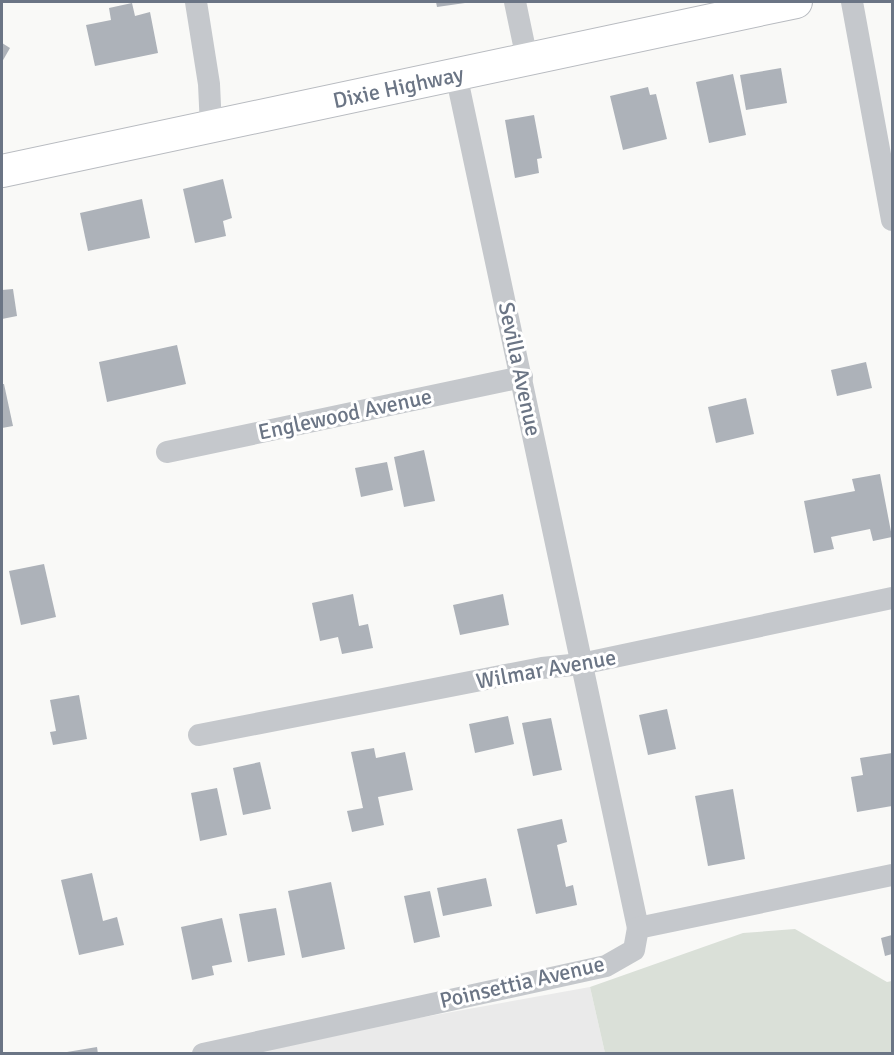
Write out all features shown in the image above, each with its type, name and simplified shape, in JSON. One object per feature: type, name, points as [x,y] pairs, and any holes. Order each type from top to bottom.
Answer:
[{"type":"street","points":[[196,2],[209,84],[212,127]]},
{"type":"street","points":[[515,2],[528,59]]},
{"type":"street","name":"Dixie Highway","points":[[2,171],[795,2]]},
{"type":"street","points":[[852,2],[892,220]]},
{"type":"street","name":"Sevilla Avenue","points":[[456,74],[581,664]]},
{"type":"street","name":"Englewood Avenue","points":[[167,452],[522,377]]},
{"type":"street","name":"Wilmar Avenue","points":[[199,735],[530,670],[581,664],[892,598]]},
{"type":"street","points":[[581,664],[638,928],[892,875]]},
{"type":"street","name":"Poinsettia Avenue","points":[[202,1053],[606,966],[634,950],[638,928]]},
{"type":"shaded area","points":[[795,929],[887,982],[892,981],[892,1053],[605,1053],[590,987],[743,933]]},
{"type":"shaded area","points":[[590,987],[605,1053],[248,1054],[402,1021]]},
{"type":"building","points":[[436,2],[465,2],[465,3],[437,7]]},
{"type":"building","points":[[132,3],[135,16],[150,12],[158,53],[95,66],[86,25],[111,20],[109,8]]},
{"type":"building","points":[[2,43],[10,48],[2,62]]},
{"type":"building","points":[[781,68],[787,103],[746,110],[740,75]]},
{"type":"building","points":[[733,74],[746,135],[709,143],[696,82]]},
{"type":"building","points":[[648,87],[650,95],[656,94],[667,139],[623,150],[610,96]]},
{"type":"building","points":[[534,115],[542,158],[537,159],[539,173],[515,178],[505,120]]},
{"type":"building","points":[[223,179],[232,218],[223,221],[226,236],[195,243],[183,189]]},
{"type":"building","points":[[142,199],[150,238],[88,251],[80,213]]},
{"type":"building","points":[[13,289],[17,316],[2,319],[2,290]]},
{"type":"building","points":[[177,345],[186,384],[107,402],[99,362]]},
{"type":"building","points":[[866,362],[872,388],[837,396],[831,370]]},
{"type":"building","points":[[2,384],[4,384],[13,426],[2,428]]},
{"type":"building","points":[[746,398],[754,434],[716,443],[708,407]]},
{"type":"building","points":[[424,450],[435,501],[404,507],[394,457]]},
{"type":"building","points":[[387,462],[393,490],[361,497],[355,468]]},
{"type":"building","points":[[880,474],[892,537],[873,541],[870,529],[831,537],[834,549],[814,553],[804,501],[855,491],[852,479]]},
{"type":"building","points":[[44,564],[56,617],[21,625],[9,571]]},
{"type":"building","points":[[353,594],[359,626],[368,624],[373,648],[342,654],[338,637],[320,641],[312,603]]},
{"type":"building","points":[[503,594],[509,625],[460,635],[453,605]]},
{"type":"building","points":[[79,695],[87,739],[53,745],[50,732],[56,731],[50,700]]},
{"type":"building","points":[[667,709],[676,749],[648,755],[639,715]]},
{"type":"building","points":[[508,716],[514,744],[475,753],[469,724]]},
{"type":"building","points":[[551,718],[562,770],[533,776],[522,723]]},
{"type":"building","points":[[374,748],[376,758],[405,752],[413,790],[378,797],[384,825],[352,832],[347,811],[363,808],[351,752]]},
{"type":"building","points":[[892,753],[892,806],[857,812],[851,777],[863,775],[860,758]]},
{"type":"building","points":[[260,762],[271,809],[243,815],[233,768]]},
{"type":"building","points":[[217,788],[227,835],[200,841],[191,793]]},
{"type":"building","points":[[733,789],[745,859],[708,866],[695,796]]},
{"type":"building","points":[[562,819],[567,842],[557,845],[566,887],[573,885],[577,905],[536,914],[517,829]]},
{"type":"building","points":[[92,873],[103,921],[117,917],[124,945],[79,955],[61,880]]},
{"type":"building","points":[[486,878],[492,906],[443,916],[437,888]]},
{"type":"building","points":[[331,882],[345,949],[302,958],[288,891]]},
{"type":"building","points":[[430,891],[440,937],[414,943],[404,896]]},
{"type":"building","points":[[276,908],[285,955],[248,962],[239,914]]},
{"type":"building","points":[[222,918],[232,962],[212,966],[214,975],[192,980],[181,927]]},
{"type":"building","points":[[892,935],[892,954],[885,956],[881,938]]},
{"type":"building","points":[[97,1047],[98,1054],[67,1054],[67,1052]]}]
